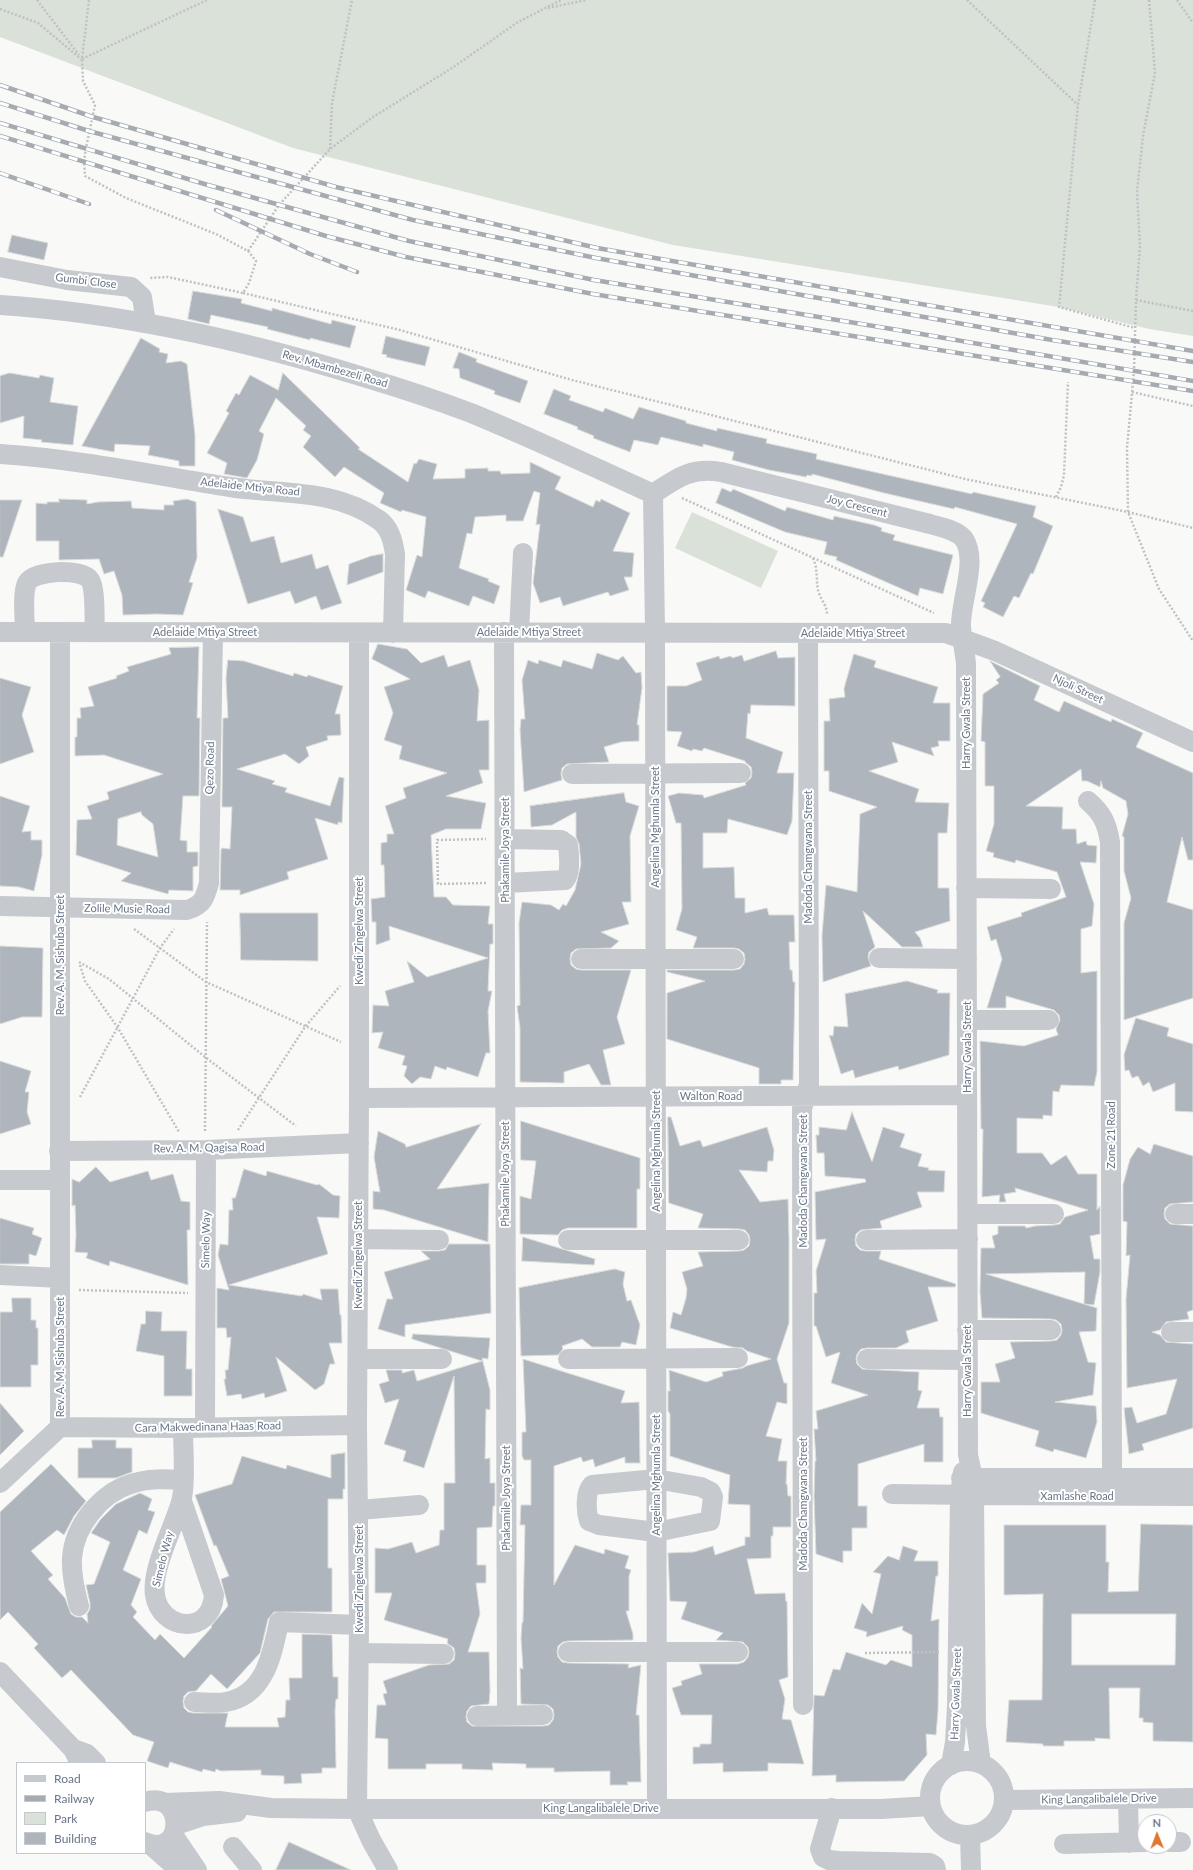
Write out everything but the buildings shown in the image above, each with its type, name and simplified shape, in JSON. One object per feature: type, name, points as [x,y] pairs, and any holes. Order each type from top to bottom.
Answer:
[{"type":"street","name":"Gumbi Close","points":[[0,267],[67,280],[131,287],[138,292]]},
{"type":"street","points":[[138,292],[142,297],[146,323]]},
{"type":"street","name":"Rev. Mbambezeli Road","points":[[0,305],[146,323],[274,351],[393,386],[470,413],[657,491]]},
{"type":"street","name":"Adelaide Mtiya Road","points":[[0,454],[84,463],[235,488],[303,493],[329,498],[357,508],[379,520],[388,530],[394,542],[393,632]]},
{"type":"street","name":"Joy Crescent","points":[[657,491],[694,471],[706,469],[930,524],[954,532],[963,538],[968,547],[969,555],[962,631]]},
{"type":"street","name":"Angelina Mghumla Street","points":[[657,491],[655,632],[657,1808]]},
{"type":"street","name":"Phakamile Joya Street","points":[[507,1715],[505,1097],[499,839],[512,632],[523,553]]},
{"type":"street","points":[[25,632],[26,585],[35,576],[57,573],[75,573],[84,575],[90,580],[92,588],[95,632]]},
{"type":"street","name":"Adelaide Mtiya Street","points":[[0,632],[946,633],[962,631]]},
{"type":"street","name":"Njoli Street","points":[[962,631],[995,651],[1193,742]]},
{"type":"street","name":"Harry Gwala Street","points":[[951,1765],[955,1742],[957,1706],[968,1455],[966,664],[962,631]]},
{"type":"street","name":"Rev. A. M. Sishuba Street","points":[[0,1483],[60,1427],[60,632]]},
{"type":"street","name":"Qezo Road","points":[[195,906],[209,883],[213,632]]},
{"type":"street","name":"Kwedi Zingelwa Street","points":[[359,632],[360,1098],[357,1425],[359,1510],[357,1809],[371,1840],[388,1870]]},
{"type":"street","name":"Madoda Chamgwana Street","points":[[803,1705],[802,1109],[809,1084],[808,633]]},
{"type":"street","points":[[572,774],[741,773]]},
{"type":"street","name":"Zone 21 Road","points":[[1088,800],[1098,809],[1106,821],[1110,842],[1112,1477]]},
{"type":"street","points":[[499,839],[562,840],[568,845],[569,853],[568,875],[565,880],[499,883]]},
{"type":"street","points":[[966,888],[1051,889]]},
{"type":"street","name":"Zolile Musie Road","points":[[0,906],[115,908],[195,906]]},
{"type":"street","points":[[581,960],[656,958],[734,959]]},
{"type":"street","points":[[880,958],[967,959]]},
{"type":"street","points":[[967,1020],[1049,1020]]},
{"type":"street","name":"Walton Road","points":[[360,1098],[967,1095]]},
{"type":"street","name":"Rev. A. M. Qagisa Road","points":[[59,1152],[180,1149],[206,1150],[359,1143]]},
{"type":"street","name":"Simelo Way","points":[[205,1427],[206,1150]]},
{"type":"street","points":[[0,1180],[59,1180]]},
{"type":"street","points":[[968,1214],[1054,1214]]},
{"type":"street","points":[[358,1239],[439,1240]]},
{"type":"street","points":[[866,1240],[968,1239]]},
{"type":"street","points":[[568,1240],[739,1240]]},
{"type":"street","points":[[0,1275],[60,1284]]},
{"type":"street","points":[[967,1330],[1051,1330]]},
{"type":"street","points":[[1171,1332],[1193,1332]]},
{"type":"street","points":[[358,1358],[442,1359]]},
{"type":"street","points":[[568,1358],[738,1358]]},
{"type":"street","points":[[867,1359],[967,1360]]},
{"type":"street","name":"Cara Makwedinana Haas Road","points":[[60,1427],[183,1428],[357,1425]]},
{"type":"street","name":"Simelo Way","points":[[182,1500],[214,1596],[214,1603],[206,1617],[199,1622],[191,1624],[183,1624],[166,1615],[158,1606],[155,1594],[156,1580],[165,1545],[182,1500],[183,1428]]},
{"type":"street","name":"Xamlashe Road","points":[[967,1487],[1112,1477],[1193,1478]]},
{"type":"street","points":[[79,1606],[74,1582],[72,1558],[78,1534],[89,1515],[103,1499],[132,1484],[162,1479],[183,1480]]},
{"type":"street","points":[[656,1480],[701,1487],[711,1492],[713,1497],[710,1521],[656,1532],[599,1525],[589,1521],[588,1492],[592,1485],[656,1480]]},
{"type":"street","points":[[892,1494],[967,1487]]},
{"type":"street","name":"Harry Gwala Street","points":[[967,1487],[977,1742],[981,1764]]},
{"type":"street","name":"Xamlashe Road","points":[[967,1487],[1193,1496]]},
{"type":"street","points":[[359,1510],[419,1505]]},
{"type":"street","points":[[194,1702],[212,1703],[232,1700],[253,1687],[263,1676],[269,1664],[279,1622],[359,1625]]},
{"type":"street","points":[[568,1652],[738,1652]]},
{"type":"street","points":[[358,1653],[444,1654]]},
{"type":"street","points":[[0,1672],[77,1756],[87,1754],[95,1762]]},
{"type":"street","points":[[477,1716],[543,1715]]},
{"type":"street","points":[[963,1761],[981,1764],[989,1768],[999,1779],[1004,1791],[1003,1809],[994,1824],[987,1830],[970,1835],[953,1832],[939,1822],[931,1806],[930,1797],[936,1778],[951,1765],[963,1761]]},
{"type":"street","name":"King Langalibalele Drive","points":[[1004,1800],[1193,1798]]},
{"type":"street","points":[[1064,1844],[1137,1843],[1128,1799]]},
{"type":"street","points":[[151,1800],[171,1809],[175,1817],[175,1831],[197,1870]]},
{"type":"street","name":"King Langalibalele Drive","points":[[151,1800],[219,1801],[271,1808],[357,1809],[832,1808],[931,1806]]},
{"type":"street","name":"King Langalibalele Drive","points":[[148,1844],[167,1842],[175,1831],[203,1816],[271,1808]]},
{"type":"street","points":[[832,1808],[820,1849],[823,1857],[829,1860],[839,1861],[930,1863],[935,1866],[936,1870]]},
{"type":"street","points":[[970,1835],[971,1870]]},
{"type":"street","points":[[148,1844],[179,1870]]},
{"type":"street","points":[[232,1847],[252,1870]]},
{"type":"path","points":[[37,0],[82,59]]},
{"type":"path","points":[[89,0],[82,59],[83,80],[95,105],[84,162],[85,176],[126,198],[216,234],[248,250],[256,261],[249,283],[243,293]]},
{"type":"path","points":[[82,59],[207,0]]},
{"type":"path","points":[[330,149],[332,103],[352,0]]},
{"type":"path","points":[[248,250],[279,205],[330,149],[373,117],[452,68],[518,22],[561,0]]},
{"type":"path","points":[[544,9],[586,0]]},
{"type":"path","points":[[967,0],[1078,105]]},
{"type":"path","points":[[1095,0],[1078,105],[1059,307],[1135,328]]},
{"type":"path","points":[[1149,0],[1155,73],[1143,136],[1137,192],[1140,246],[1136,300],[1136,342],[1127,448],[1128,512],[1159,589],[1193,641]]},
{"type":"path","points":[[1177,0],[1193,23]]},
{"type":"path","points":[[0,9],[38,23],[82,59]]},
{"type":"path","points":[[138,292],[146,279],[168,277],[243,293],[400,330],[572,380],[943,474],[1128,512],[1193,528]]},
{"type":"path","points":[[1136,300],[1193,311]]},
{"type":"path","points":[[1056,497],[1061,487],[1066,459],[1068,382]]},
{"type":"path","points":[[1132,392],[1193,406]]},
{"type":"path","points":[[657,491],[813,558],[941,616],[962,631]]},
{"type":"path","points":[[813,558],[818,568],[818,591],[827,610],[828,633]]},
{"type":"path","points":[[499,839],[437,840],[438,884],[499,883]]},
{"type":"path","points":[[59,1126],[69,1118],[160,948],[195,906],[207,917],[204,1119],[206,1150]]},
{"type":"path","points":[[115,908],[122,920],[206,982],[344,1044],[359,1043]]},
{"type":"path","points":[[60,950],[109,979],[205,1057],[302,1130],[303,1145]]},
{"type":"path","points":[[79,962],[85,981],[118,1028],[180,1134],[180,1149]]},
{"type":"path","points":[[236,1148],[236,1132],[305,1027],[342,983],[359,980]]},
{"type":"path","points":[[60,1284],[205,1294]]},
{"type":"path","points":[[864,1653],[947,1652]]},
{"type":"green space","points":[[0,0],[1193,0],[1193,336],[1149,329],[1059,307],[673,245],[293,148],[0,37]]},
{"type":"green space","points":[[692,512],[778,551],[761,588],[675,548]]},
{"type":"railway","points":[[0,85],[93,117],[336,187],[597,248],[1193,351]]},
{"type":"railway","points":[[0,103],[89,131],[413,220],[596,258],[1052,340],[1193,362]]},
{"type":"railway","points":[[0,123],[208,185],[409,241],[594,280],[904,331],[1193,381]]},
{"type":"railway","points":[[0,136],[326,236],[406,257],[593,294],[1193,391]]},
{"type":"railway","points":[[0,173],[89,204]]},
{"type":"railway","points":[[216,210],[310,254],[357,272]]}]
